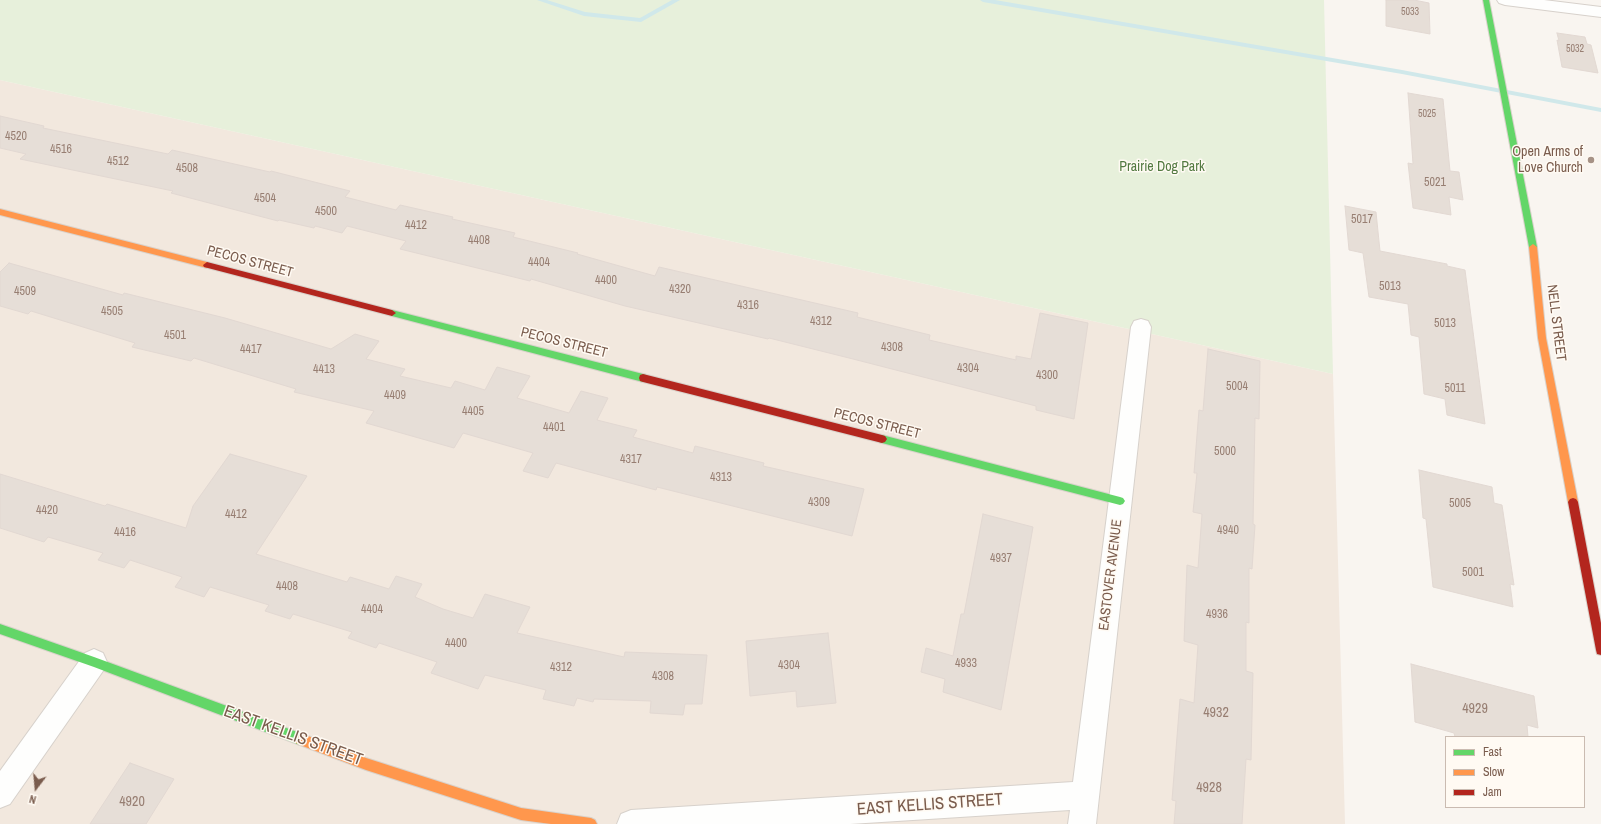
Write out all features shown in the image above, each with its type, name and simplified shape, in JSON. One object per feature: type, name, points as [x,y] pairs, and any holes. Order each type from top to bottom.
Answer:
[{"type":"street","name":"NELL STREET","points":[[1486,0],[1533,244],[1542,338],[1601,650]]},
{"type":"street","points":[[1505,0],[1601,12]]},
{"type":"street","name":"PECOS STREET","points":[[0,212],[1120,501]]},
{"type":"street","name":"EASTOVER AVENUE","points":[[1082,824],[1141,327]]},
{"type":"street","name":"EAST KELLIS STREET","points":[[0,629],[94,662],[366,764],[519,819],[591,824]]},
{"type":"street","points":[[0,794],[94,662]]},
{"type":"street","name":"EAST KELLIS STREET","points":[[631,824],[1085,795]]},
{"type":"shaded area","points":[[0,80],[1333,374],[1345,824],[0,824]]},
{"type":"green space","name":"Prairie Dog Park","points":[[0,0],[1324,0],[1333,374],[0,80]]},
{"type":"building","points":[[1386,0],[1414,0],[1429,3],[1430,34],[1386,26]]},
{"type":"building","points":[[1557,33],[1585,37],[1587,44],[1591,45],[1598,73],[1562,67]]},
{"type":"building","points":[[1408,93],[1443,99],[1450,171],[1459,172],[1463,200],[1449,197],[1451,215],[1413,208],[1408,163],[1413,164]]},
{"type":"building","points":[[0,116],[44,126],[43,128],[168,154],[172,150],[271,171],[350,191],[345,197],[396,210],[400,205],[453,217],[452,219],[515,233],[513,237],[578,253],[577,254],[655,276],[659,267],[858,313],[857,317],[930,335],[929,340],[1016,360],[1016,356],[1031,359],[1040,313],[1088,323],[1074,419],[1036,410],[1036,406],[853,359],[769,338],[625,306],[531,279],[530,281],[400,249],[406,241],[347,226],[342,233],[315,226],[314,228],[278,221],[171,193],[173,191],[20,159],[26,154],[0,148]]},
{"type":"building","points":[[1345,206],[1376,212],[1380,251],[1447,264],[1447,266],[1465,270],[1485,424],[1447,415],[1445,399],[1424,394],[1419,337],[1411,335],[1408,304],[1369,297],[1363,253],[1349,250]]},
{"type":"building","points":[[9,263],[123,295],[124,293],[225,318],[331,349],[355,334],[379,341],[366,359],[405,369],[400,376],[451,388],[455,381],[485,390],[497,367],[530,376],[517,398],[569,413],[581,391],[608,398],[597,420],[637,430],[633,437],[693,453],[695,446],[764,463],[763,466],[864,489],[852,536],[657,487],[656,490],[556,463],[548,478],[523,471],[533,453],[463,433],[454,448],[366,423],[374,411],[294,392],[296,389],[194,358],[191,361],[132,347],[135,343],[31,311],[28,314],[0,306],[0,272]]},
{"type":"building","points":[[1208,349],[1260,361],[1259,419],[1255,418],[1253,524],[1255,525],[1252,569],[1249,568],[1249,623],[1246,622],[1246,671],[1253,673],[1251,760],[1246,759],[1242,824],[1174,824],[1176,801],[1172,800],[1180,699],[1194,703],[1198,645],[1184,641],[1187,565],[1198,568],[1202,514],[1193,512],[1197,473],[1194,473],[1199,410],[1203,411]]},
{"type":"building","points":[[230,454],[307,476],[256,554],[347,582],[350,577],[389,589],[396,576],[422,584],[415,597],[443,609],[473,618],[485,594],[530,607],[517,633],[624,657],[625,652],[707,655],[702,704],[685,704],[683,715],[650,713],[651,701],[594,699],[593,702],[577,698],[574,706],[543,699],[546,690],[485,675],[478,689],[431,673],[437,662],[379,643],[376,648],[348,638],[352,632],[293,614],[290,619],[265,611],[269,605],[210,587],[204,597],[175,587],[182,577],[130,560],[124,568],[98,560],[103,553],[48,537],[44,542],[0,528],[0,474],[105,506],[107,504],[186,528],[193,506]]},
{"type":"building","points":[[1419,470],[1492,487],[1494,503],[1502,505],[1514,585],[1510,584],[1513,607],[1433,587],[1426,519],[1423,518]]},
{"type":"building","points":[[983,514],[1033,527],[1001,710],[943,692],[945,679],[921,672],[926,648],[953,656],[961,614],[964,614]]},
{"type":"building","points":[[828,633],[836,703],[797,707],[796,691],[750,696],[746,641]]},
{"type":"building","points":[[1411,664],[1534,696],[1538,728],[1527,725],[1528,736],[1455,736],[1454,733],[1415,722]]},
{"type":"building","points":[[130,763],[174,779],[146,824],[90,824]]},
{"type":"waterway","points":[[540,0],[584,14],[641,20],[677,0]]},
{"type":"waterway","points":[[983,0],[1402,72],[1601,110]]},
{"type":"traffic: fast","points":[[1486,0],[1533,247]]},
{"type":"traffic: fast","points":[[392,313],[643,378]]},
{"type":"traffic: fast","points":[[882,439],[1120,501]]},
{"type":"traffic: fast","points":[[0,629],[94,662],[300,739]]},
{"type":"traffic: slow","points":[[0,212],[207,265]]},
{"type":"traffic: slow","points":[[1533,247],[1542,338],[1573,502]]},
{"type":"traffic: slow","points":[[300,739],[366,764],[521,814],[591,824]]},
{"type":"traffic: jam","points":[[207,265],[392,313]]},
{"type":"traffic: jam","points":[[643,378],[882,439]]},
{"type":"traffic: jam","points":[[1573,502],[1601,650]]},
{"type":"place","name":"Open Arms of Love Church","points":[[1591,160]]}]
